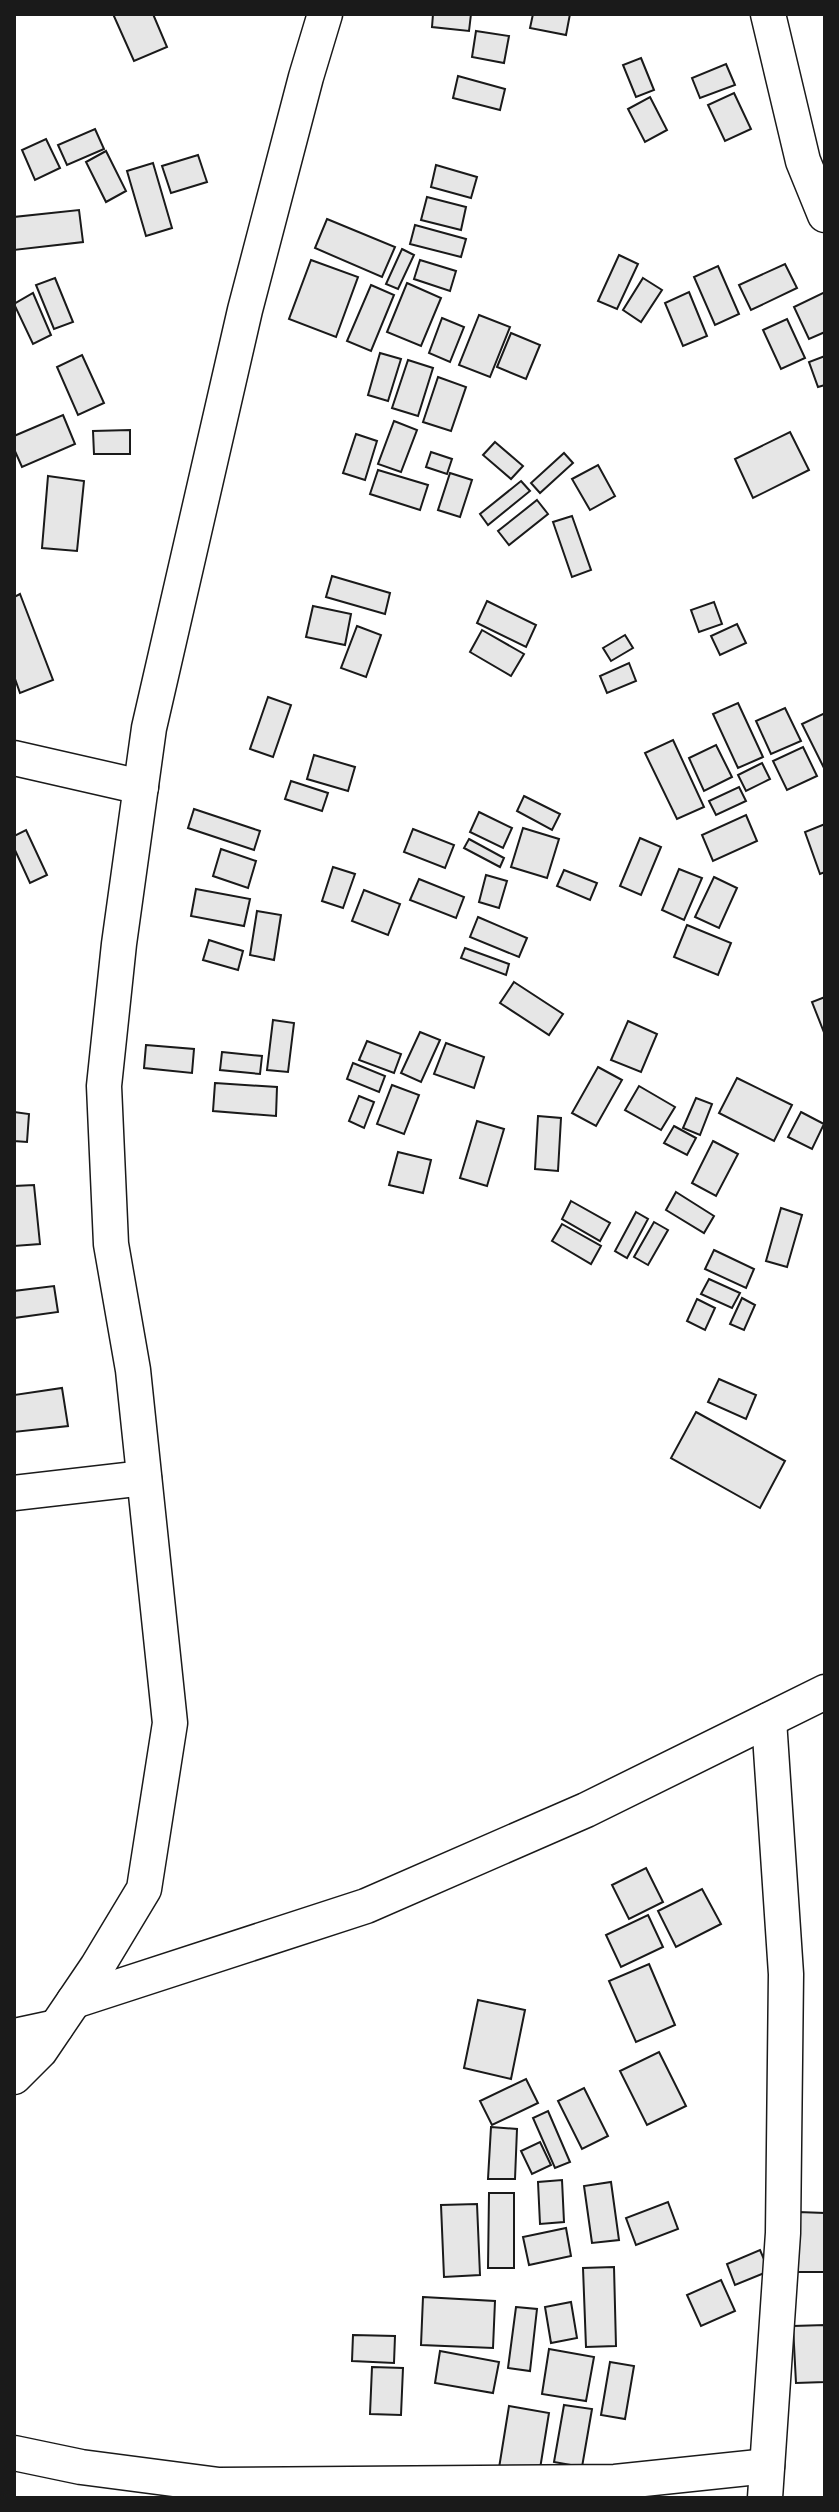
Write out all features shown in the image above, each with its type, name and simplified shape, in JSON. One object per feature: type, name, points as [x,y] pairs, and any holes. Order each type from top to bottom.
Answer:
[{"type":"street","points":[[14,2077],[40,2051],[144,1889],[170,1723],[133,1370],[111,1244],[104,1086],[119,944],[149,728],[245,310],[325,14]]},
{"type":"street","points":[[768,14],[803,161],[825,215]]},
{"type":"street","points":[[14,758],[141,787]]},
{"type":"street","points":[[14,1493],[144,1478]]},
{"type":"street","points":[[14,2036],[65,2014],[366,1906],[586,1810],[825,1692]]},
{"type":"street","points":[[14,2453],[81,2467],[219,2485],[766,2482],[783,2233],[786,1974],[769,1720]]},
{"type":"building","points":[[113,14],[153,14],[167,47],[134,61]]},
{"type":"building","points":[[433,14],[471,14],[469,31],[432,27]]},
{"type":"building","points":[[533,14],[570,14],[566,35],[530,28]]},
{"type":"building","points":[[476,31],[509,36],[504,63],[472,57]]},
{"type":"building","points":[[641,58],[654,90],[636,97],[623,65]]},
{"type":"building","points":[[726,64],[735,85],[700,98],[692,78]]},
{"type":"building","points":[[458,76],[505,89],[500,110],[453,98]]},
{"type":"building","points":[[734,93],[751,129],[725,141],[708,105]]},
{"type":"building","points":[[650,97],[667,130],[645,142],[628,109]]},
{"type":"building","points":[[95,129],[104,149],[67,165],[58,145]]},
{"type":"building","points":[[46,139],[60,168],[35,180],[22,150]]},
{"type":"building","points":[[106,151],[126,191],[106,202],[86,162]]},
{"type":"building","points":[[198,155],[207,182],[171,193],[162,166]]},
{"type":"building","points":[[153,163],[172,228],[146,236],[127,171]]},
{"type":"building","points":[[436,165],[477,177],[471,198],[431,187]]},
{"type":"building","points":[[427,197],[466,207],[461,230],[421,220]]},
{"type":"building","points":[[79,210],[83,242],[14,250],[14,217]]},
{"type":"building","points":[[327,219],[395,247],[382,277],[315,248]]},
{"type":"building","points":[[415,225],[466,239],[461,257],[410,244]]},
{"type":"building","points":[[402,249],[414,255],[398,289],[386,284]]},
{"type":"building","points":[[619,255],[638,264],[617,309],[598,301]]},
{"type":"building","points":[[311,260],[358,277],[336,337],[289,319]]},
{"type":"building","points":[[420,260],[456,271],[450,291],[414,279]]},
{"type":"building","points":[[785,264],[797,288],[751,310],[739,285]]},
{"type":"building","points":[[718,266],[739,314],[715,325],[694,277]]},
{"type":"building","points":[[55,278],[73,322],[54,329],[36,285]]},
{"type":"building","points":[[643,278],[662,290],[641,322],[623,310]]},
{"type":"building","points":[[407,283],[441,298],[421,346],[387,332]]},
{"type":"building","points":[[371,285],[394,295],[371,351],[347,341]]},
{"type":"building","points":[[689,292],[707,336],[683,346],[665,303]]},
{"type":"building","points":[[825,292],[825,332],[809,339],[794,307]]},
{"type":"building","points":[[33,293],[51,335],[33,344],[14,304]]},
{"type":"building","points":[[479,315],[510,327],[490,377],[459,365]]},
{"type":"building","points":[[442,318],[464,327],[450,362],[429,353]]},
{"type":"building","points":[[787,319],[805,358],[781,369],[763,330]]},
{"type":"building","points":[[511,333],[540,345],[526,379],[497,367]]},
{"type":"building","points":[[380,353],[401,359],[388,401],[368,395]]},
{"type":"building","points":[[82,355],[104,403],[78,415],[57,367]]},
{"type":"building","points":[[825,356],[825,385],[818,387],[809,362]]},
{"type":"building","points":[[408,360],[433,368],[418,416],[392,408]]},
{"type":"building","points":[[438,377],[466,387],[451,431],[423,422]]},
{"type":"building","points":[[63,415],[75,444],[22,467],[14,449],[14,436]]},
{"type":"building","points":[[394,421],[417,430],[401,472],[378,464]]},
{"type":"building","points":[[130,430],[130,454],[94,454],[93,431]]},
{"type":"building","points":[[790,432],[809,470],[753,498],[735,459]]},
{"type":"building","points":[[356,434],[377,441],[365,480],[343,473]]},
{"type":"building","points":[[495,442],[523,466],[511,479],[483,455]]},
{"type":"building","points":[[431,452],[452,459],[447,474],[426,467]]},
{"type":"building","points":[[564,453],[573,463],[540,493],[531,483]]},
{"type":"building","points":[[598,465],[615,496],[590,510],[572,479]]},
{"type":"building","points":[[378,470],[428,485],[420,510],[370,494]]},
{"type":"building","points":[[450,473],[472,480],[460,517],[438,510]]},
{"type":"building","points":[[48,476],[84,481],[77,551],[42,548]]},
{"type":"building","points":[[521,481],[530,491],[488,525],[480,514]]},
{"type":"building","points":[[537,500],[548,514],[509,545],[498,531]]},
{"type":"building","points":[[572,516],[591,570],[572,577],[553,522]]},
{"type":"building","points":[[332,576],[390,593],[385,614],[326,597]]},
{"type":"building","points":[[20,594],[53,680],[20,693],[14,676],[14,597]]},
{"type":"building","points":[[487,601],[536,625],[526,647],[477,623]]},
{"type":"building","points":[[714,602],[722,624],[699,632],[691,610]]},
{"type":"building","points":[[313,606],[351,614],[345,645],[306,637]]},
{"type":"building","points":[[737,624],[746,643],[720,655],[711,636]]},
{"type":"building","points":[[357,626],[381,635],[366,677],[341,668]]},
{"type":"building","points":[[482,630],[524,654],[511,676],[470,652]]},
{"type":"building","points":[[625,635],[633,648],[611,661],[603,648]]},
{"type":"building","points":[[629,663],[636,681],[607,693],[600,676]]},
{"type":"building","points":[[268,697],[291,705],[273,757],[250,749]]},
{"type":"building","points":[[738,703],[763,757],[738,768],[713,714]]},
{"type":"building","points":[[785,708],[801,741],[771,754],[756,721]]},
{"type":"building","points":[[825,713],[825,770],[802,724]]},
{"type":"building","points":[[673,740],[704,807],[677,819],[645,753]]},
{"type":"building","points":[[716,745],[732,777],[704,791],[689,758]]},
{"type":"building","points":[[803,747],[817,776],[787,790],[773,761]]},
{"type":"building","points":[[314,755],[355,767],[348,791],[307,779]]},
{"type":"building","points":[[762,763],[770,779],[746,791],[738,775]]},
{"type":"building","points":[[291,781],[328,793],[322,811],[285,799]]},
{"type":"building","points":[[739,787],[746,801],[716,815],[709,801]]},
{"type":"building","points":[[524,796],[560,814],[552,830],[517,811]]},
{"type":"building","points":[[194,809],[260,831],[254,850],[188,828]]},
{"type":"building","points":[[479,812],[512,828],[503,848],[470,832]]},
{"type":"building","points":[[746,815],[757,841],[713,861],[702,835]]},
{"type":"building","points":[[825,824],[825,872],[820,874],[805,832]]},
{"type":"building","points":[[523,828],[559,839],[547,878],[511,867]]},
{"type":"building","points":[[413,829],[454,845],[445,868],[404,852]]},
{"type":"building","points":[[26,830],[47,875],[30,883],[14,848],[14,836]]},
{"type":"building","points":[[640,838],[661,847],[641,895],[620,886]]},
{"type":"building","points":[[469,839],[504,858],[500,867],[464,848]]},
{"type":"building","points":[[221,849],[256,861],[248,888],[213,876]]},
{"type":"building","points":[[333,867],[355,874],[343,908],[322,901]]},
{"type":"building","points":[[679,869],[702,878],[684,920],[662,910]]},
{"type":"building","points":[[564,870],[597,883],[590,900],[557,886]]},
{"type":"building","points":[[486,875],[507,881],[499,908],[479,902]]},
{"type":"building","points":[[714,877],[737,888],[719,928],[695,917]]},
{"type":"building","points":[[419,879],[464,897],[456,918],[410,900]]},
{"type":"building","points":[[196,889],[250,899],[244,926],[191,916]]},
{"type":"building","points":[[364,890],[400,904],[388,935],[352,921]]},
{"type":"building","points":[[257,911],[281,915],[274,960],[250,955]]},
{"type":"building","points":[[478,917],[527,938],[519,957],[470,937]]},
{"type":"building","points":[[687,925],[731,943],[718,975],[674,957]]},
{"type":"building","points":[[209,940],[243,951],[238,970],[203,960]]},
{"type":"building","points":[[465,948],[509,964],[506,975],[461,958]]},
{"type":"building","points":[[514,982],[563,1014],[549,1035],[500,1003]]},
{"type":"building","points":[[825,997],[825,1035],[812,1002]]},
{"type":"building","points":[[273,1020],[294,1023],[288,1072],[267,1070]]},
{"type":"building","points":[[628,1021],[657,1034],[641,1072],[611,1060]]},
{"type":"building","points":[[420,1032],[440,1040],[421,1082],[401,1073]]},
{"type":"building","points":[[367,1041],[401,1054],[394,1073],[359,1060]]},
{"type":"building","points":[[446,1043],[484,1057],[474,1088],[434,1074]]},
{"type":"building","points":[[146,1045],[194,1049],[192,1073],[144,1068]]},
{"type":"building","points":[[222,1052],[262,1056],[260,1074],[220,1070]]},
{"type":"building","points":[[353,1063],[385,1076],[379,1092],[347,1079]]},
{"type":"building","points":[[598,1067],[622,1080],[596,1126],[572,1113]]},
{"type":"building","points":[[737,1078],[792,1105],[774,1141],[719,1113]]},
{"type":"building","points":[[215,1083],[277,1087],[276,1116],[213,1111]]},
{"type":"building","points":[[392,1085],[419,1095],[404,1134],[377,1124]]},
{"type":"building","points":[[639,1086],[675,1107],[661,1130],[625,1110]]},
{"type":"building","points":[[359,1096],[374,1102],[364,1128],[349,1121]]},
{"type":"building","points":[[696,1098],[712,1104],[700,1135],[683,1128]]},
{"type":"building","points":[[14,1112],[29,1114],[27,1142],[14,1141]]},
{"type":"building","points":[[801,1112],[824,1124],[812,1149],[788,1137]]},
{"type":"building","points":[[538,1116],[561,1118],[558,1171],[535,1169]]},
{"type":"building","points":[[477,1121],[504,1129],[487,1186],[460,1178]]},
{"type":"building","points":[[674,1126],[696,1138],[687,1155],[664,1143]]},
{"type":"building","points":[[713,1141],[738,1154],[716,1196],[692,1183]]},
{"type":"building","points":[[398,1152],[431,1160],[423,1193],[389,1185]]},
{"type":"building","points":[[34,1185],[40,1244],[14,1246],[14,1186]]},
{"type":"building","points":[[676,1192],[714,1216],[704,1233],[666,1210]]},
{"type":"building","points":[[571,1201],[610,1223],[600,1241],[562,1219]]},
{"type":"building","points":[[781,1208],[802,1215],[787,1267],[766,1261]]},
{"type":"building","points":[[636,1212],[648,1219],[627,1258],[615,1251]]},
{"type":"building","points":[[654,1222],[668,1230],[648,1265],[634,1257]]},
{"type":"building","points":[[562,1224],[601,1246],[591,1264],[552,1241]]},
{"type":"building","points":[[714,1250],[754,1269],[746,1288],[705,1269]]},
{"type":"building","points":[[709,1279],[740,1293],[732,1308],[701,1294]]},
{"type":"building","points":[[54,1286],[58,1312],[14,1318],[14,1291]]},
{"type":"building","points":[[742,1298],[755,1305],[744,1330],[730,1324]]},
{"type":"building","points":[[697,1299],[715,1308],[705,1330],[687,1321]]},
{"type":"building","points":[[719,1379],[756,1395],[746,1419],[708,1402]]},
{"type":"building","points":[[62,1388],[68,1426],[14,1432],[14,1395]]},
{"type":"building","points":[[696,1412],[785,1461],[760,1508],[671,1458]]},
{"type":"building","points":[[646,1868],[663,1902],[629,1919],[612,1885]]},
{"type":"building","points":[[702,1889],[721,1924],[676,1947],[658,1911]]},
{"type":"building","points":[[648,1915],[663,1947],[621,1967],[606,1935]]},
{"type":"building","points":[[649,1964],[675,2025],[636,2042],[609,1981]]},
{"type":"building","points":[[478,2000],[525,2010],[511,2079],[464,2068]]},
{"type":"building","points":[[659,2052],[686,2106],[647,2125],[620,2071]]},
{"type":"building","points":[[526,2079],[538,2103],[492,2125],[480,2101]]},
{"type":"building","points":[[584,2088],[608,2136],[582,2149],[558,2101]]},
{"type":"building","points":[[548,2111],[570,2162],[555,2168],[533,2118]]},
{"type":"building","points":[[491,2127],[517,2129],[515,2179],[488,2179]]},
{"type":"building","points":[[540,2142],[551,2165],[532,2174],[521,2151]]},
{"type":"building","points":[[562,2180],[564,2222],[540,2224],[538,2182]]},
{"type":"building","points":[[611,2182],[619,2240],[592,2243],[584,2186]]},
{"type":"building","points":[[489,2193],[514,2193],[514,2268],[488,2268]]},
{"type":"building","points":[[668,2202],[678,2229],[636,2245],[626,2218]]},
{"type":"building","points":[[477,2204],[480,2275],[444,2277],[441,2205]]},
{"type":"building","points":[[798,2212],[825,2213],[825,2272],[796,2272]]},
{"type":"building","points":[[566,2228],[571,2256],[529,2265],[523,2237]]},
{"type":"building","points":[[760,2250],[769,2271],[735,2285],[727,2264]]},
{"type":"building","points":[[614,2267],[616,2346],[586,2347],[583,2268]]},
{"type":"building","points":[[721,2280],[735,2311],[701,2326],[687,2295]]},
{"type":"building","points":[[423,2297],[495,2301],[493,2348],[421,2345]]},
{"type":"building","points":[[571,2302],[577,2338],[551,2343],[545,2307]]},
{"type":"building","points":[[516,2307],[537,2309],[530,2371],[508,2368]]},
{"type":"building","points":[[825,2325],[825,2382],[796,2383],[793,2326]]},
{"type":"building","points":[[353,2335],[395,2336],[394,2363],[352,2361]]},
{"type":"building","points":[[549,2349],[594,2357],[586,2401],[542,2394]]},
{"type":"building","points":[[440,2351],[499,2362],[493,2393],[435,2383]]},
{"type":"building","points":[[610,2362],[634,2366],[625,2419],[601,2415]]},
{"type":"building","points":[[372,2367],[403,2368],[401,2415],[370,2414]]},
{"type":"building","points":[[564,2405],[592,2409],[582,2467],[554,2462]]},
{"type":"building","points":[[509,2406],[549,2413],[539,2475],[499,2468]]}]
